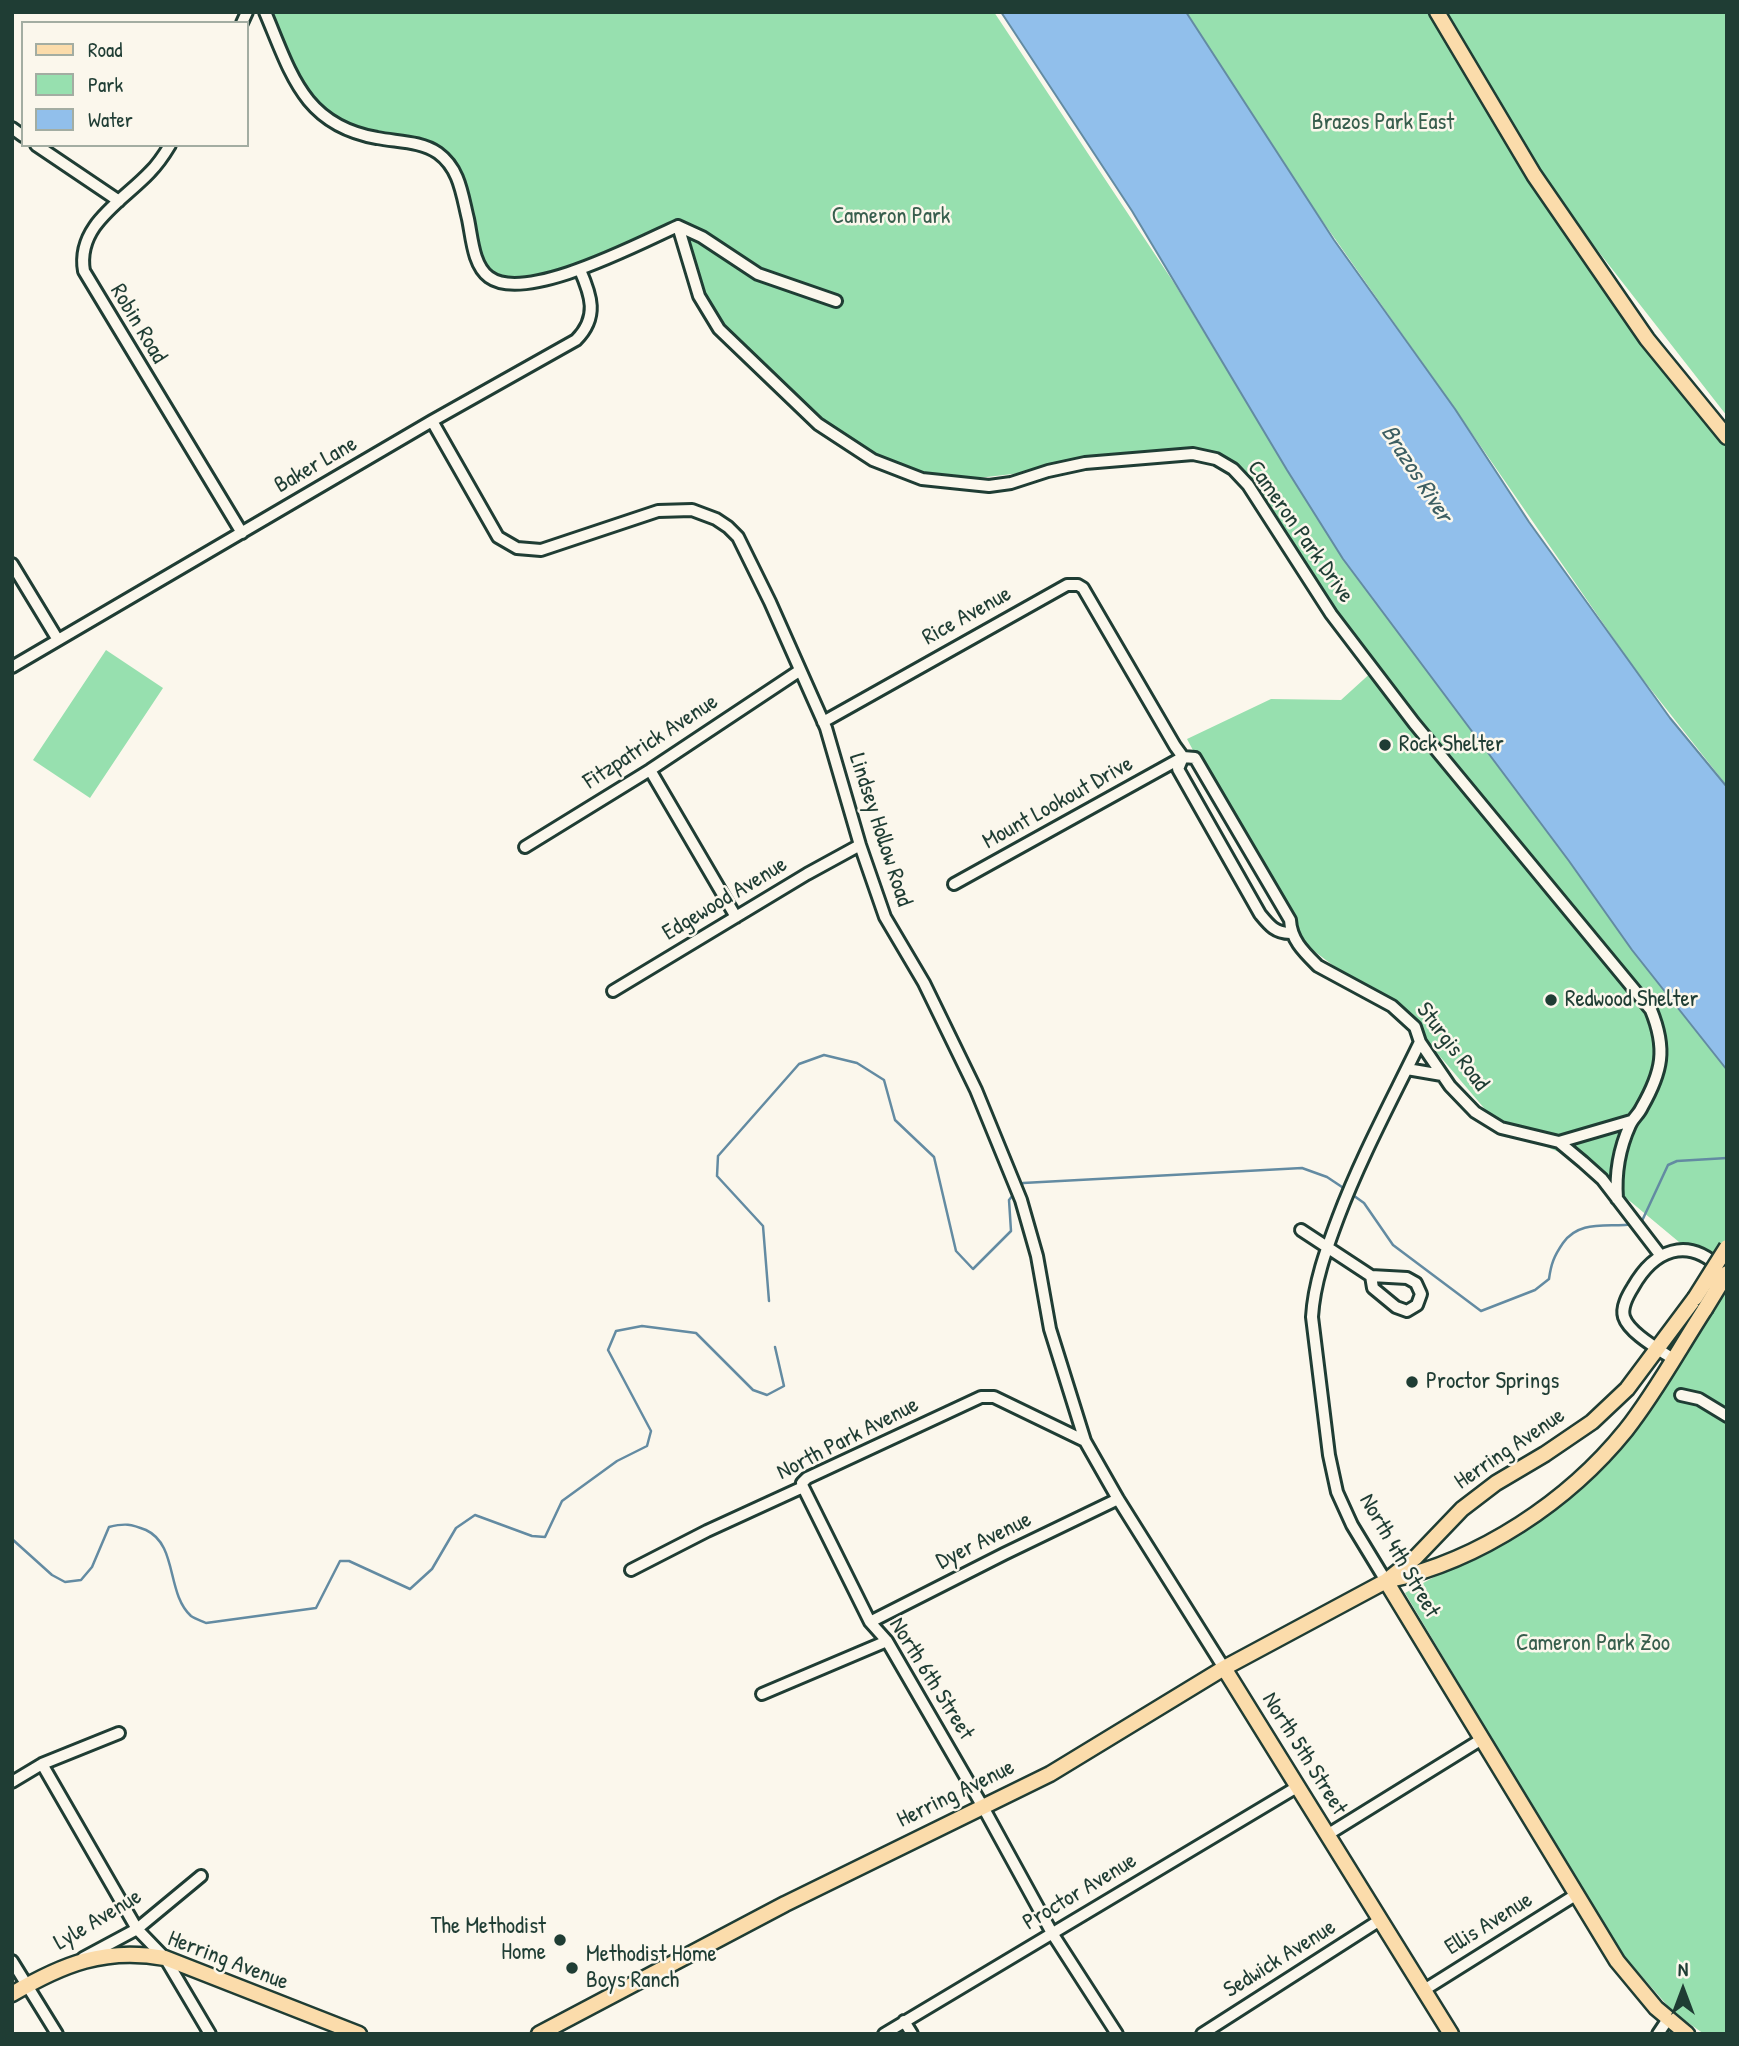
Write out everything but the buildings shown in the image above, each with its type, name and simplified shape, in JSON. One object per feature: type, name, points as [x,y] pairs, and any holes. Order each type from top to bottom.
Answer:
[{"type":"main road","points":[[1437,12],[1534,175],[1647,339],[1724,431]]},
{"type":"main road","name":"Herring Avenue","points":[[1386,1581],[1424,1572],[1474,1550],[1557,1497],[1604,1455],[1627,1428],[1673,1359],[1727,1247]]},
{"type":"main road","name":"Herring Avenue","points":[[543,2033],[785,1904],[1050,1774],[1224,1668],[1386,1581],[1416,1557],[1462,1509],[1496,1483],[1592,1422],[1627,1389],[1657,1348],[1727,1274]]},
{"type":"main road","name":"North 4th Street","points":[[1386,1581],[1629,1977],[1668,2019],[1687,2034]]},
{"type":"main road","name":"North 5th Street","points":[[1224,1668],[1451,2034]]},
{"type":"main road","name":"Herring Avenue","points":[[76,1961],[124,1954],[164,1958],[335,2029],[359,2034]]},
{"type":"main road","name":"Lyle Avenue","points":[[12,1994],[76,1961]]},
{"type":"street","points":[[265,12],[301,93],[326,118],[359,135],[428,147],[444,159],[460,183],[476,259],[490,278],[512,285],[580,270],[678,226],[702,237],[758,274],[836,301]]},
{"type":"street","points":[[39,147],[120,201]]},
{"type":"street","name":"Robin Road","points":[[169,147],[151,171],[96,225],[85,240],[82,261],[84,271],[101,303],[242,533]]},
{"type":"street","name":"Cameron Park Drive","points":[[678,226],[699,296],[719,329],[818,424],[873,460],[922,479],[979,486],[1011,483],[1085,463],[1193,454],[1216,459],[1240,475],[1331,614],[1414,723],[1651,1010],[1658,1026],[1661,1062],[1653,1087],[1640,1111],[1631,1121],[1620,1148],[1616,1171],[1617,1199]]},
{"type":"street","name":"Baker Lane","points":[[12,667],[432,421],[576,340],[586,328],[592,305],[580,270]]},
{"type":"street","name":"Lindsey Hollow Road","points":[[432,421],[498,537],[517,548],[550,548],[669,509],[692,510],[704,514],[728,527],[738,537],[770,601],[822,722],[885,917],[924,983],[976,1090],[1021,1200],[1037,1256],[1050,1329],[1085,1441],[1118,1499]]},
{"type":"street","points":[[12,564],[58,640]]},
{"type":"street","name":"Rice Avenue","points":[[822,722],[1067,585],[1083,588],[1111,638]]},
{"type":"street","name":"Sturgis Road","points":[[1111,638],[1183,757]]},
{"type":"street","name":"Fitzpatrick Avenue","points":[[525,847],[650,770],[799,671]]},
{"type":"street","name":"Sturgis Road","points":[[1183,757],[1178,769],[1260,914],[1272,929],[1280,933],[1290,933]]},
{"type":"street","name":"Sturgis Road","points":[[1183,757],[1195,758],[1290,920],[1290,933],[1318,966],[1392,1006],[1415,1027],[1420,1042],[1442,1074],[1475,1112],[1501,1128],[1559,1142],[1602,1179],[1661,1256]]},
{"type":"street","name":"Mount Lookout Drive","points":[[954,884],[1183,757]]},
{"type":"street","points":[[650,770],[736,917]]},
{"type":"street","name":"Edgewood Avenue","points":[[614,991],[860,845]]},
{"type":"street","name":"North 4th Street","points":[[1386,1581],[1352,1525],[1337,1492],[1329,1455],[1312,1317],[1313,1299],[1327,1248],[1353,1179],[1420,1042]]},
{"type":"street","points":[[1407,1069],[1442,1074]]},
{"type":"street","points":[[1559,1142],[1631,1121]]},
{"type":"street","points":[[1301,1230],[1371,1276],[1407,1278],[1416,1283],[1421,1294],[1417,1305],[1407,1311],[1396,1307],[1373,1288],[1371,1276]]},
{"type":"street","points":[[1673,1359],[1630,1328],[1624,1317],[1624,1304],[1637,1278],[1650,1263],[1675,1249],[1703,1254],[1727,1274]]},
{"type":"street","points":[[1681,1395],[1699,1399],[1727,1416]]},
{"type":"street","name":"North Park Avenue","points":[[631,1570],[803,1487],[802,1483],[807,1478],[987,1396],[1085,1441]]},
{"type":"street","name":"North 6th Street","points":[[803,1487],[870,1622],[887,1641],[1052,1933],[1117,2034]]},
{"type":"street","name":"Dyer Avenue","points":[[870,1622],[1118,1499]]},
{"type":"street","name":"North 5th Street","points":[[1118,1499],[1224,1668]]},
{"type":"street","points":[[762,1694],[887,1641]]},
{"type":"street","points":[[12,1782],[42,1764],[119,1733]]},
{"type":"street","points":[[1328,1835],[1482,1740]]},
{"type":"street","points":[[42,1764],[137,1929],[164,1958],[210,2034]]},
{"type":"street","name":"Proctor Avenue","points":[[884,2034],[1297,1787]]},
{"type":"street","name":"Lyle Avenue","points":[[76,1961],[137,1929],[201,1876]]},
{"type":"street","name":"Ellis Avenue","points":[[1424,1990],[1577,1894]]},
{"type":"street","name":"Sedwick Avenue","points":[[1202,2034],[1380,1920]]},
{"type":"street","points":[[12,1961],[57,2034]]},
{"type":"street","points":[[1658,2034],[1668,2019]]},
{"type":"street","points":[[904,2021],[912,2034]]},
{"type":"green space","name":"Cameron Park","points":[[265,12],[994,12],[1174,283],[1336,548],[1688,1021],[1727,1062],[1727,1282],[1583,1162],[1501,1128],[1415,1027],[1290,933],[1187,739],[1271,699],[1341,700],[1374,670],[1226,464],[1147,458],[945,482],[859,452],[767,376],[706,310],[678,226],[580,270],[504,284],[476,259],[465,207],[445,159],[405,143],[340,127],[288,65]]},
{"type":"green space","name":"Brazos Park East","points":[[1186,12],[1727,12],[1727,416],[1555,196],[1614,291],[1727,438],[1727,786],[1634,668],[1314,209]]},
{"type":"green space","points":[[106,650],[163,688],[90,798],[33,760]]},
{"type":"green space","name":"Cameron Park Zoo","points":[[1727,1290],[1727,2034],[1704,2034],[1673,2012],[1617,1948],[1405,1593],[1549,1514],[1612,1459],[1672,1378]]},
{"type":"water","name":"Brazos River","points":[[1001,12],[1186,12],[1334,240],[1455,409],[1529,522],[1670,718],[1727,787],[1727,1070],[1632,950],[1569,861],[1343,559],[1132,211]]},
{"type":"waterway","points":[[769,1301],[763,1226],[717,1176],[718,1156],[799,1064],[824,1055],[857,1063],[884,1080],[895,1120],[934,1157],[956,1251],[973,1269],[1011,1231],[1009,1200],[1013,1195]]},
{"type":"waterway","points":[[1641,1223],[1668,1165],[1677,1161],[1727,1158]]},
{"type":"waterway","points":[[1020,1187],[1023,1183],[1302,1168],[1327,1177],[1345,1189]]},
{"type":"waterway","points":[[1350,1193],[1364,1203],[1393,1245],[1481,1311],[1535,1290],[1549,1279],[1557,1252],[1570,1235],[1578,1230],[1595,1226],[1634,1224]]},
{"type":"waterway","points":[[12,1539],[52,1575],[65,1582],[81,1580],[92,1567],[109,1527],[128,1525],[146,1530],[156,1537],[163,1547],[183,1606],[191,1616],[206,1623],[316,1608],[340,1561],[349,1561],[410,1589],[432,1569],[456,1528],[475,1515],[532,1536],[545,1537],[562,1501],[617,1461],[647,1446],[651,1431],[608,1350],[616,1331],[642,1326],[696,1333],[753,1390],[767,1395],[784,1386],[775,1347]]},
{"type":"place","name":"Rock Shelter","points":[[1385,745]]},
{"type":"place","name":"Redwood Shelter","points":[[1551,1000]]},
{"type":"place","name":"Proctor Springs","points":[[1412,1382]]},
{"type":"place","name":"The Methodist Home","points":[[560,1940]]},
{"type":"place","name":"Methodist Home Boys Ranch","points":[[572,1968]]}]
